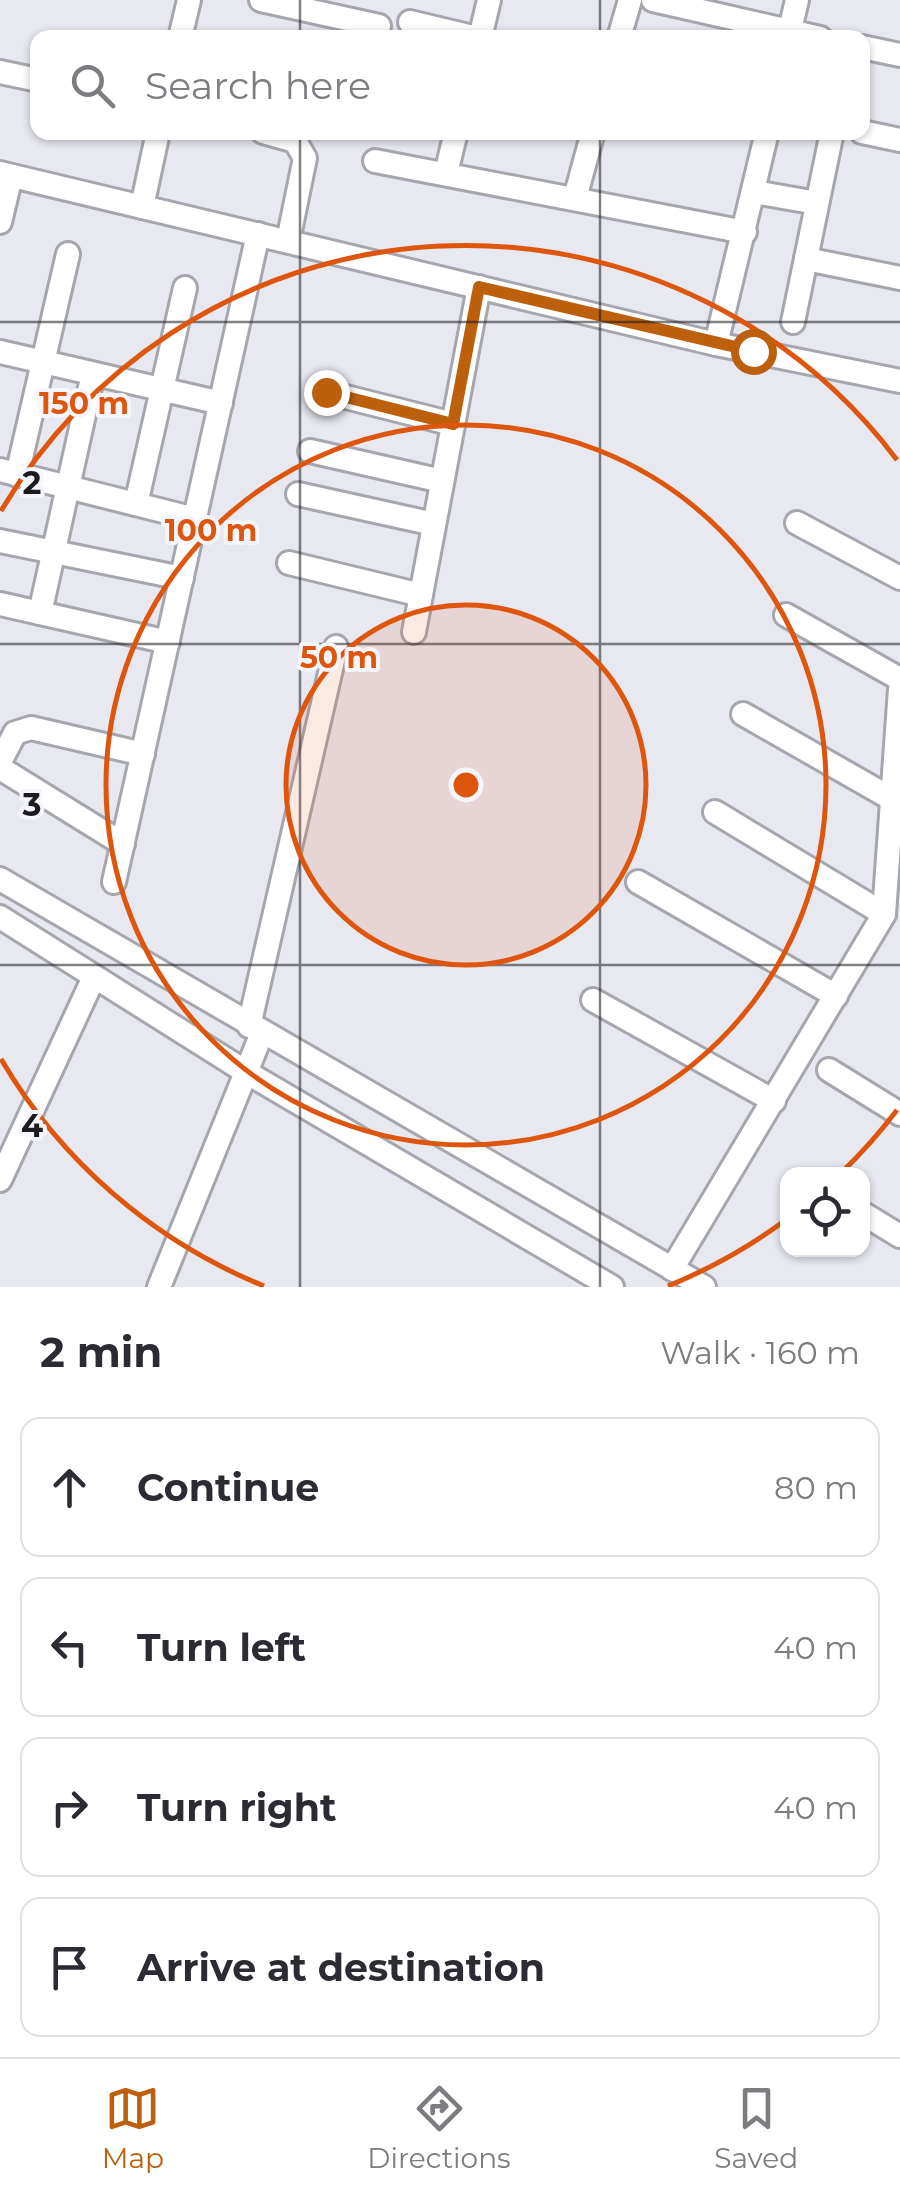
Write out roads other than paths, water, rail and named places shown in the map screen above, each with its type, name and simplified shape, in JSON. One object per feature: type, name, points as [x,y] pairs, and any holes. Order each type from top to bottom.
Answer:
[{"type":"street","points":[[182,30],[189,0]]},
{"type":"street","points":[[260,0],[341,8],[379,26]]},
{"type":"street","points":[[480,30],[489,0]]},
{"type":"street","points":[[621,30],[630,0]]},
{"type":"street","points":[[653,0],[773,30]]},
{"type":"street","points":[[790,30],[796,0]]},
{"type":"street","points":[[410,22],[444,30]]},
{"type":"street","points":[[870,49],[900,55]]},
{"type":"street","points":[[0,72],[30,78]]},
{"type":"street","points":[[870,134],[900,140]]},
{"type":"street","points":[[142,206],[156,140]]},
{"type":"street","points":[[288,241],[305,158],[291,140]]},
{"type":"street","points":[[446,173],[454,140]]},
{"type":"street","points":[[575,198],[591,140]]},
{"type":"street","points":[[716,344],[765,140]]},
{"type":"street","points":[[793,322],[830,140]]},
{"type":"street","points":[[374,160],[745,232]]},
{"type":"street","points":[[0,222],[5,174],[716,344],[900,381]]},
{"type":"street","points":[[754,192],[818,203]]},
{"type":"street","points":[[114,882],[258,234]]},
{"type":"street","points":[[68,254],[43,362],[8,473],[195,519]]},
{"type":"street","points":[[806,259],[900,278]]},
{"type":"street","points":[[414,632],[479,287]]},
{"type":"street","points":[[136,504],[184,288]]},
{"type":"street","points":[[0,352],[221,403]]},
{"type":"street","points":[[40,613],[93,374]]},
{"type":"street","points":[[326,392],[453,424]]},
{"type":"street","points":[[310,450],[442,482]]},
{"type":"street","points":[[298,494],[434,524]]},
{"type":"street","points":[[796,523],[900,578]]},
{"type":"street","points":[[0,541],[182,578]]},
{"type":"street","points":[[288,563],[421,596]]},
{"type":"street","points":[[0,604],[168,642]]},
{"type":"street","points":[[786,615],[900,678]]},
{"type":"street","points":[[158,1287],[246,1072],[336,647]]},
{"type":"street","points":[[672,1269],[884,914],[900,690]]},
{"type":"street","points":[[743,714],[892,798]]},
{"type":"street","points":[[123,844],[0,765],[14,733],[31,728],[143,754]]},
{"type":"street","points":[[715,812],[884,914]]},
{"type":"street","points":[[0,879],[704,1287]]},
{"type":"street","points":[[638,882],[836,996]]},
{"type":"street","points":[[0,918],[246,1072],[612,1287]]},
{"type":"street","points":[[0,1180],[94,977]]},
{"type":"street","points":[[593,1000],[774,1101]]},
{"type":"street","points":[[829,1070],[900,1114]]},
{"type":"street","points":[[490,1215],[513,1178]]},
{"type":"street","points":[[870,1218],[900,1236]]}]
